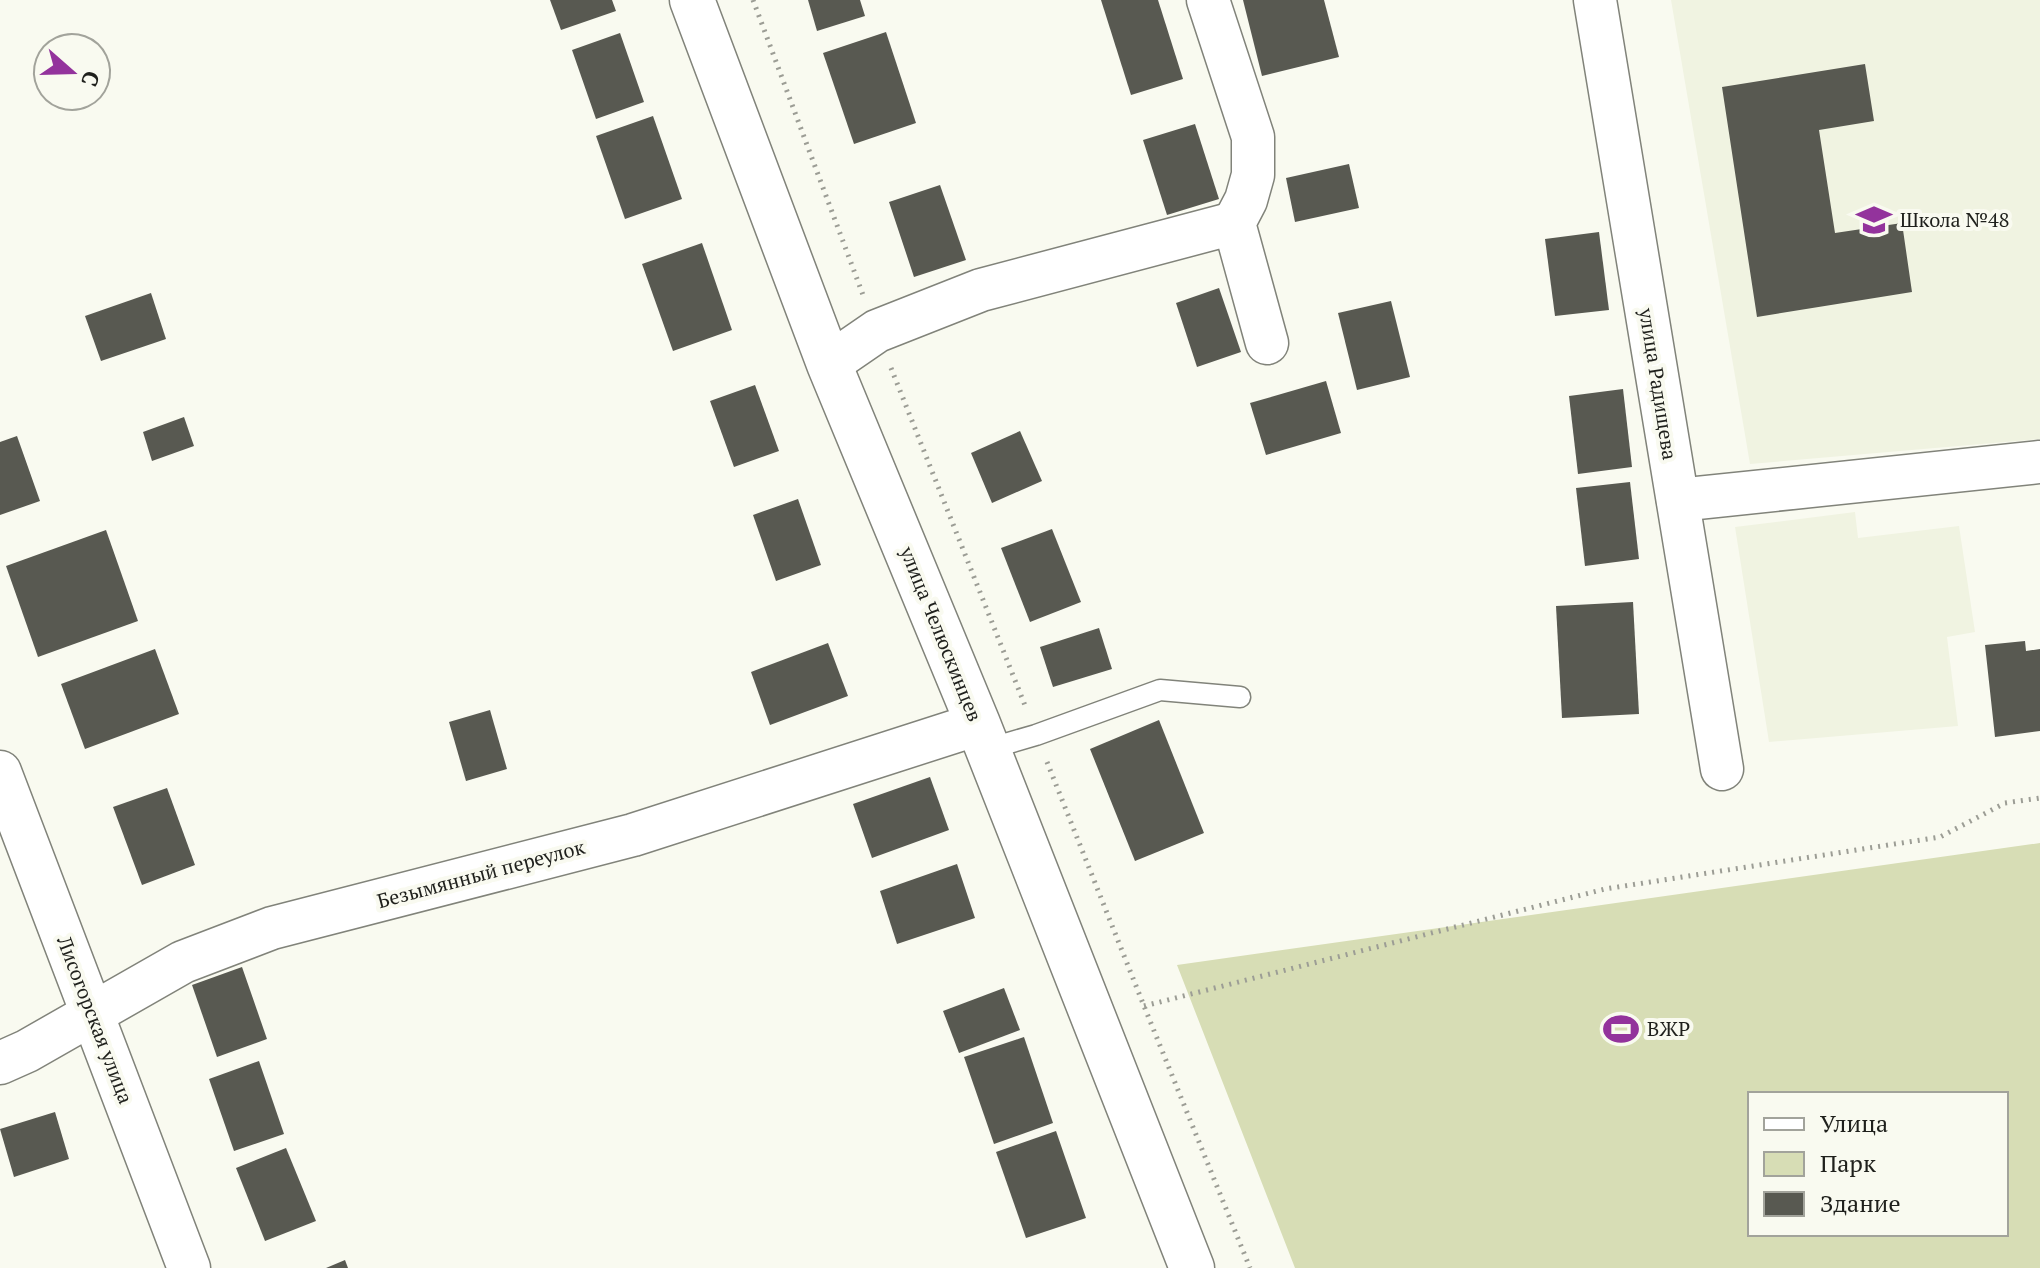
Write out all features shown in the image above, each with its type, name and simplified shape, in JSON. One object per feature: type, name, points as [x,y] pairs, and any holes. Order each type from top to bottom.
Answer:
[{"type":"street","name":"улица Челюскинцев","points":[[692,0],[829,364],[983,737],[1192,1268]]},
{"type":"street","points":[[1208,0],[1253,137],[1253,175],[1246,200],[1234,223],[1267,343]]},
{"type":"street","name":"улица Радищева","points":[[1595,0],[1722,769]]},
{"type":"street","points":[[829,364],[877,331],[981,290],[1234,223]]},
{"type":"street","points":[[1678,500],[2040,462]]},
{"type":"street","name":"Безымянный переулок","points":[[0,1063],[27,1051],[183,962],[272,928],[633,835],[983,737]]},
{"type":"street","name":"Лисогорская улица","points":[[0,772],[189,1268]]},
{"type":"lane","points":[[983,737],[1036,735],[1160,690],[1240,697]]},
{"type":"path","points":[[753,0],[877,331],[1250,1268]]},
{"type":"path","points":[[1144,1006],[1605,889],[1940,837],[2005,803],[2040,798]]},
{"type":"shaded area","name":"Школа №48","points":[[1671,0],[2040,0],[2040,439],[1750,464]]},
{"type":"shaded area","points":[[1855,512],[1858,538],[1959,526],[1975,632],[1947,637],[1958,726],[1769,742],[1735,527]]},
{"type":"green space","name":"ВЖР","points":[[2040,843],[2040,1268],[1295,1268],[1177,965]]},
{"type":"building","points":[[550,0],[612,0],[616,11],[561,30]]},
{"type":"building","points":[[808,0],[860,0],[865,16],[817,31]]},
{"type":"building","points":[[1101,0],[1158,0],[1183,79],[1131,95]]},
{"type":"building","points":[[1243,0],[1324,0],[1339,57],[1262,76]]},
{"type":"building","points":[[886,32],[916,123],[854,144],[823,53]]},
{"type":"building","points":[[620,33],[644,102],[596,119],[572,50]]},
{"type":"building","points":[[1865,64],[1874,121],[1819,130],[1835,233],[1902,223],[1912,292],[1757,317],[1722,87]]},
{"type":"building","points":[[653,116],[682,199],[625,219],[596,136]]},
{"type":"building","points":[[1195,124],[1219,199],[1167,215],[1143,140]]},
{"type":"building","points":[[1349,164],[1359,208],[1295,222],[1286,178]]},
{"type":"building","points":[[940,185],[966,260],[914,277],[889,202]]},
{"type":"building","points":[[1599,232],[1609,310],[1555,316],[1545,239]]},
{"type":"building","points":[[702,243],[732,330],[673,351],[642,264]]},
{"type":"building","points":[[1219,288],[1241,352],[1197,367],[1176,303]]},
{"type":"building","points":[[151,293],[166,339],[101,361],[85,316]]},
{"type":"building","points":[[1391,301],[1410,377],[1357,390],[1338,313]]},
{"type":"building","points":[[1326,381],[1341,433],[1266,455],[1250,403]]},
{"type":"building","points":[[755,385],[779,451],[734,467],[710,401]]},
{"type":"building","points":[[1623,389],[1632,467],[1578,474],[1569,396]]},
{"type":"building","points":[[184,417],[194,446],[152,461],[143,432]]},
{"type":"building","points":[[1020,431],[1042,481],[992,503],[971,453]]},
{"type":"building","points":[[17,436],[40,501],[0,515],[0,442]]},
{"type":"building","points":[[1630,482],[1639,559],[1585,566],[1576,488]]},
{"type":"building","points":[[798,499],[821,565],[776,581],[753,515]]},
{"type":"building","points":[[1052,529],[1081,602],[1030,622],[1001,548]]},
{"type":"building","points":[[106,530],[138,621],[38,657],[6,566]]},
{"type":"building","points":[[1633,602],[1639,714],[1562,718],[1556,606]]},
{"type":"building","points":[[1099,628],[1112,669],[1053,687],[1040,647]]},
{"type":"building","points":[[2025,641],[2026,651],[2040,649],[2040,731],[1995,737],[1985,645]]},
{"type":"building","points":[[828,643],[848,696],[770,725],[751,672]]},
{"type":"building","points":[[155,649],[179,714],[85,749],[61,684]]},
{"type":"building","points":[[490,710],[507,769],[466,781],[449,722]]},
{"type":"building","points":[[1159,720],[1204,833],[1135,861],[1090,749]]},
{"type":"building","points":[[930,777],[949,830],[872,858],[853,804]]},
{"type":"building","points":[[167,788],[195,865],[142,885],[113,807]]},
{"type":"building","points":[[957,864],[975,918],[897,944],[880,891]]},
{"type":"building","points":[[242,967],[267,1039],[217,1057],[192,985]]},
{"type":"building","points":[[1004,988],[1020,1030],[959,1053],[943,1011]]},
{"type":"building","points":[[1024,1037],[1053,1123],[994,1144],[964,1057]]},
{"type":"building","points":[[259,1061],[284,1134],[234,1151],[209,1079]]},
{"type":"building","points":[[55,1112],[69,1159],[14,1177],[0,1129]]},
{"type":"building","points":[[1056,1131],[1086,1218],[1026,1238],[996,1152]]},
{"type":"building","points":[[286,1148],[316,1221],[265,1241],[236,1168]]},
{"type":"building","points":[[345,1260],[348,1268],[326,1268]]},
{"type":"place","name":"Школа №48","points":[[1874,220]]},
{"type":"place","name":"ВЖР","points":[[1621,1029]]}]
